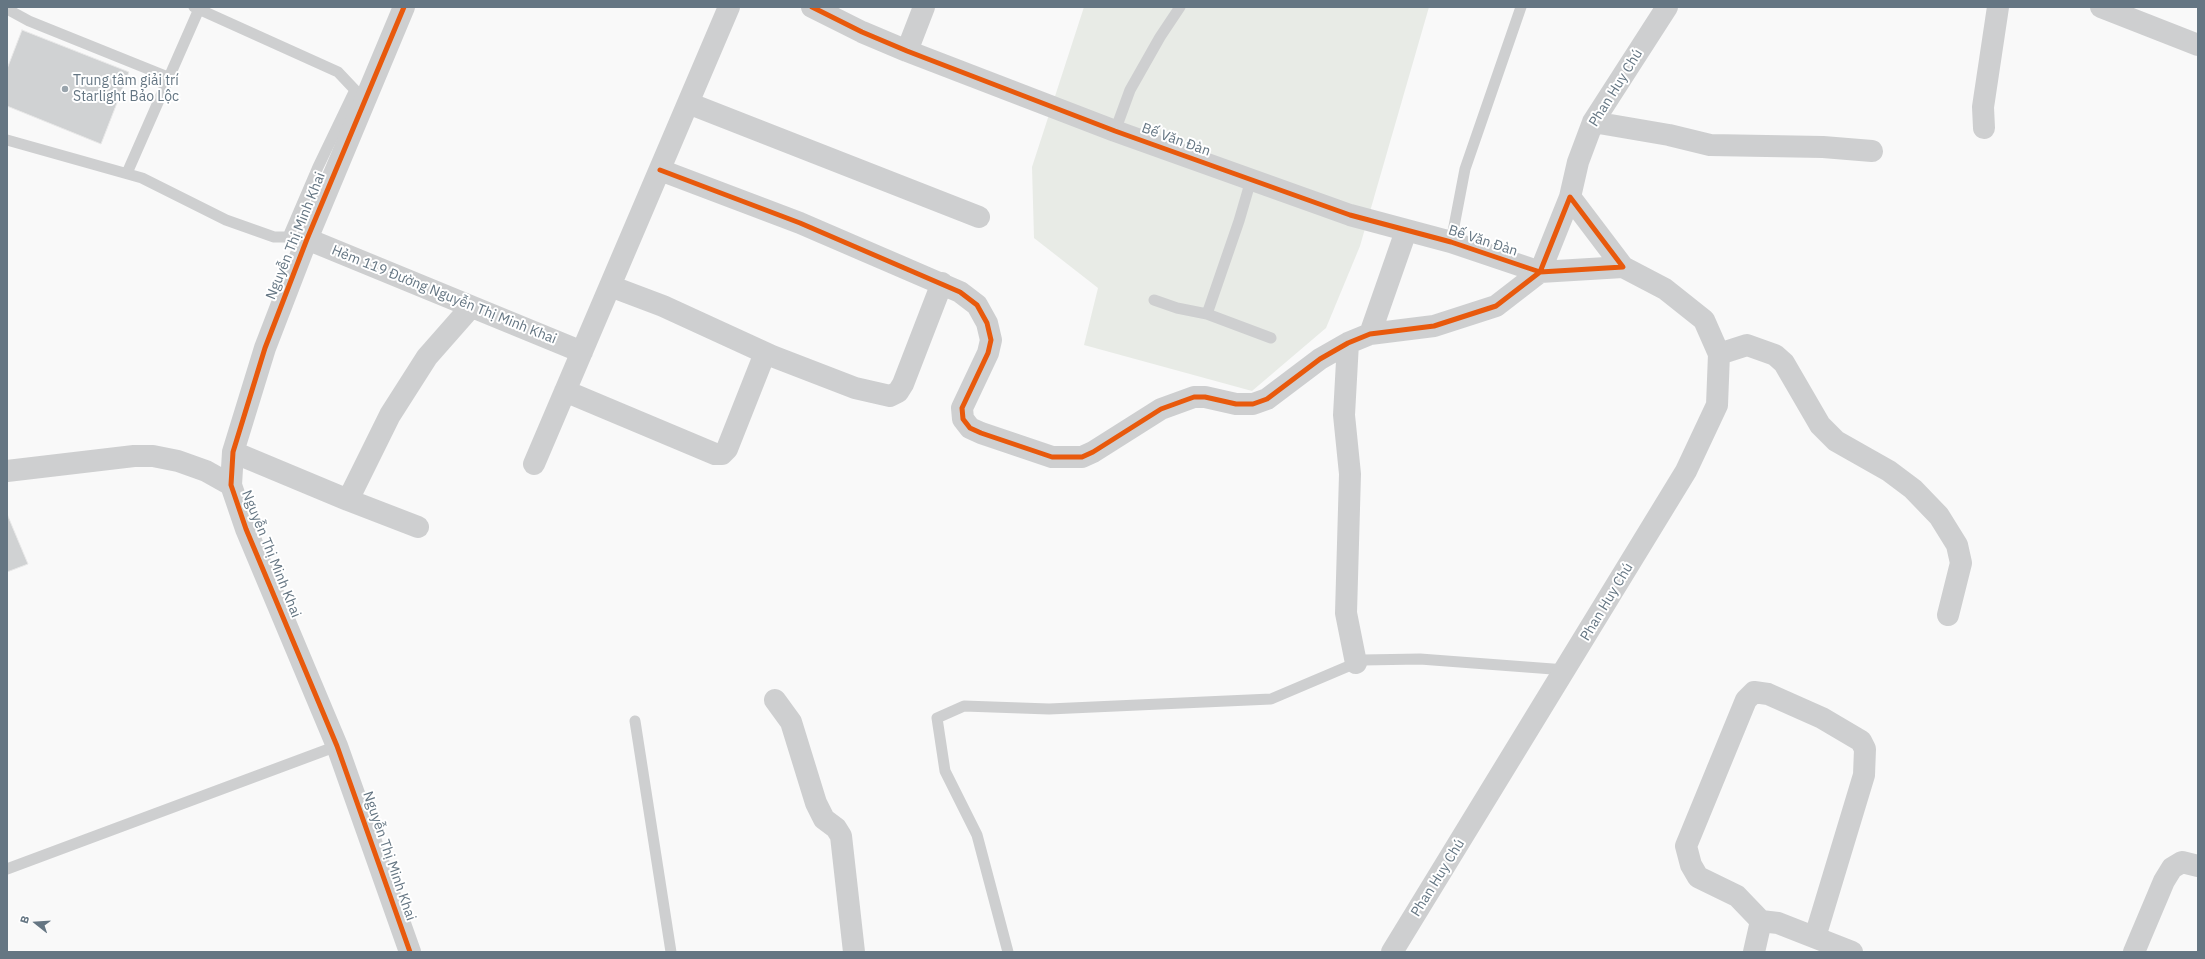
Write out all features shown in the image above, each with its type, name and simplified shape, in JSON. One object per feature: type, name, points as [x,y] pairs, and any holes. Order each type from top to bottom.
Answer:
[{"type":"street","name":"Nguyễn Thị Minh Khai","points":[[404,7],[307,239],[265,348],[233,452],[231,485],[246,529],[337,746],[410,952]]},
{"type":"street","points":[[534,464],[729,7]]},
{"type":"street","name":"Bế Văn Đàn","points":[[812,7],[862,32],[907,51],[1116,131],[1350,215],[1451,242],[1540,272]]},
{"type":"street","points":[[907,51],[924,7]]},
{"type":"street","name":"Phan Huy Chú","points":[[1540,272],[1570,197],[1578,162],[1593,122],[1667,7]]},
{"type":"street","points":[[1984,128],[1983,107],[1998,7]]},
{"type":"street","points":[[2101,7],[2198,45]]},
{"type":"street","points":[[688,103],[979,218]]},
{"type":"street","points":[[1593,122],[1669,135],[1710,145],[1823,147],[1872,151]]},
{"type":"street","points":[[660,170],[800,223],[960,292],[977,305],[987,323],[991,340],[988,353],[962,408],[963,419],[970,428],[981,434],[1052,457],[1068,458],[1088,454],[1161,409],[1194,397],[1205,397],[1236,404],[1253,404],[1267,399],[1320,359],[1348,343],[1370,334],[1434,326],[1496,306],[1540,272],[1623,267]]},
{"type":"street","points":[[1570,197],[1623,267]]},
{"type":"street","points":[[1370,334],[1406,231]]},
{"type":"street","name":"Hẻm 119 Đường Nguyễn Thị Minh Khai","points":[[307,239],[582,352]]},
{"type":"street","name":"Phan Huy Chú","points":[[1392,952],[1566,670],[1686,471],[1716,405],[1719,354],[1704,320],[1665,289],[1623,267]]},
{"type":"street","points":[[610,286],[663,306],[765,353],[855,388],[890,396],[898,392],[903,384],[942,283]]},
{"type":"street","points":[[348,500],[390,415],[427,357],[471,307]]},
{"type":"street","points":[[1348,343],[1344,415],[1350,474],[1346,613],[1356,663]]},
{"type":"street","points":[[1719,354],[1747,345],[1775,355],[1784,363],[1820,425],[1836,441],[1889,471],[1913,489],[1939,516],[1957,545],[1961,563],[1948,616]]},
{"type":"street","points":[[565,391],[715,454],[722,454],[727,449],[765,353]]},
{"type":"street","points":[[233,452],[348,500],[418,527]]},
{"type":"street","points":[[7,471],[134,456],[153,456],[178,461],[206,471],[231,485]]},
{"type":"street","points":[[1814,938],[1864,775],[1865,749],[1861,741],[1822,718],[1768,694],[1754,692],[1746,700],[1686,846],[1691,865],[1698,877],[1737,896],[1761,921],[1778,923],[1814,938],[1852,952]]},
{"type":"street","points":[[775,700],[791,722],[816,802],[824,819],[836,828],[841,836],[854,952]]},
{"type":"street","points":[[2134,952],[2164,880],[2172,868],[2182,862],[2198,866]]},
{"type":"street","points":[[1754,952],[1761,921]]},
{"type":"lane","points":[[1116,131],[1130,90],[1160,37],[1180,7]]},
{"type":"lane","points":[[1451,242],[1465,169],[1521,7]]},
{"type":"lane","points":[[7,140],[142,178],[226,220],[274,237],[288,237],[318,167],[355,90],[338,72],[196,8],[127,173]]},
{"type":"lane","points":[[7,9],[29,21],[168,77]]},
{"type":"lane","points":[[1207,314],[1239,221],[1251,180]]},
{"type":"lane","points":[[1154,300],[1177,308],[1207,314],[1271,338]]},
{"type":"lane","points":[[1008,952],[977,835],[945,771],[937,718],[964,706],[1049,709],[1271,700],[1363,660],[1420,659],[1566,670]]},
{"type":"lane","points":[[635,721],[671,952]]},
{"type":"lane","points":[[7,869],[337,746]]},
{"type":"shaded area","points":[[1084,7],[1429,7],[1360,246],[1326,328],[1252,391],[1084,345],[1098,288],[1034,238],[1032,167]]},
{"type":"building","name":"Trung tâm giải trí Starlight Bảo Lộc","points":[[22,30],[129,72],[101,144],[7,106],[7,69]]},
{"type":"building","points":[[7,514],[28,564],[7,572]]},
{"type":"cycle path","points":[[404,7],[307,239],[265,348],[233,452],[231,485],[246,529],[337,746],[410,952]]},
{"type":"cycle path","points":[[660,170],[800,223],[960,292],[977,305],[987,323],[991,340],[988,353],[962,408],[963,419],[970,428],[981,433],[1052,457],[1082,457],[1093,452],[1161,409],[1194,397],[1205,397],[1236,404],[1253,404],[1267,399],[1320,359],[1348,343],[1370,334],[1434,326],[1496,306],[1540,272],[1570,197],[1623,267],[1540,272],[1451,242],[1350,215],[1115,131],[907,51],[862,32],[812,7]]},
{"type":"place","name":"Trung tâm giải trí Starlight Bảo Lộc","points":[[65,89]]}]
